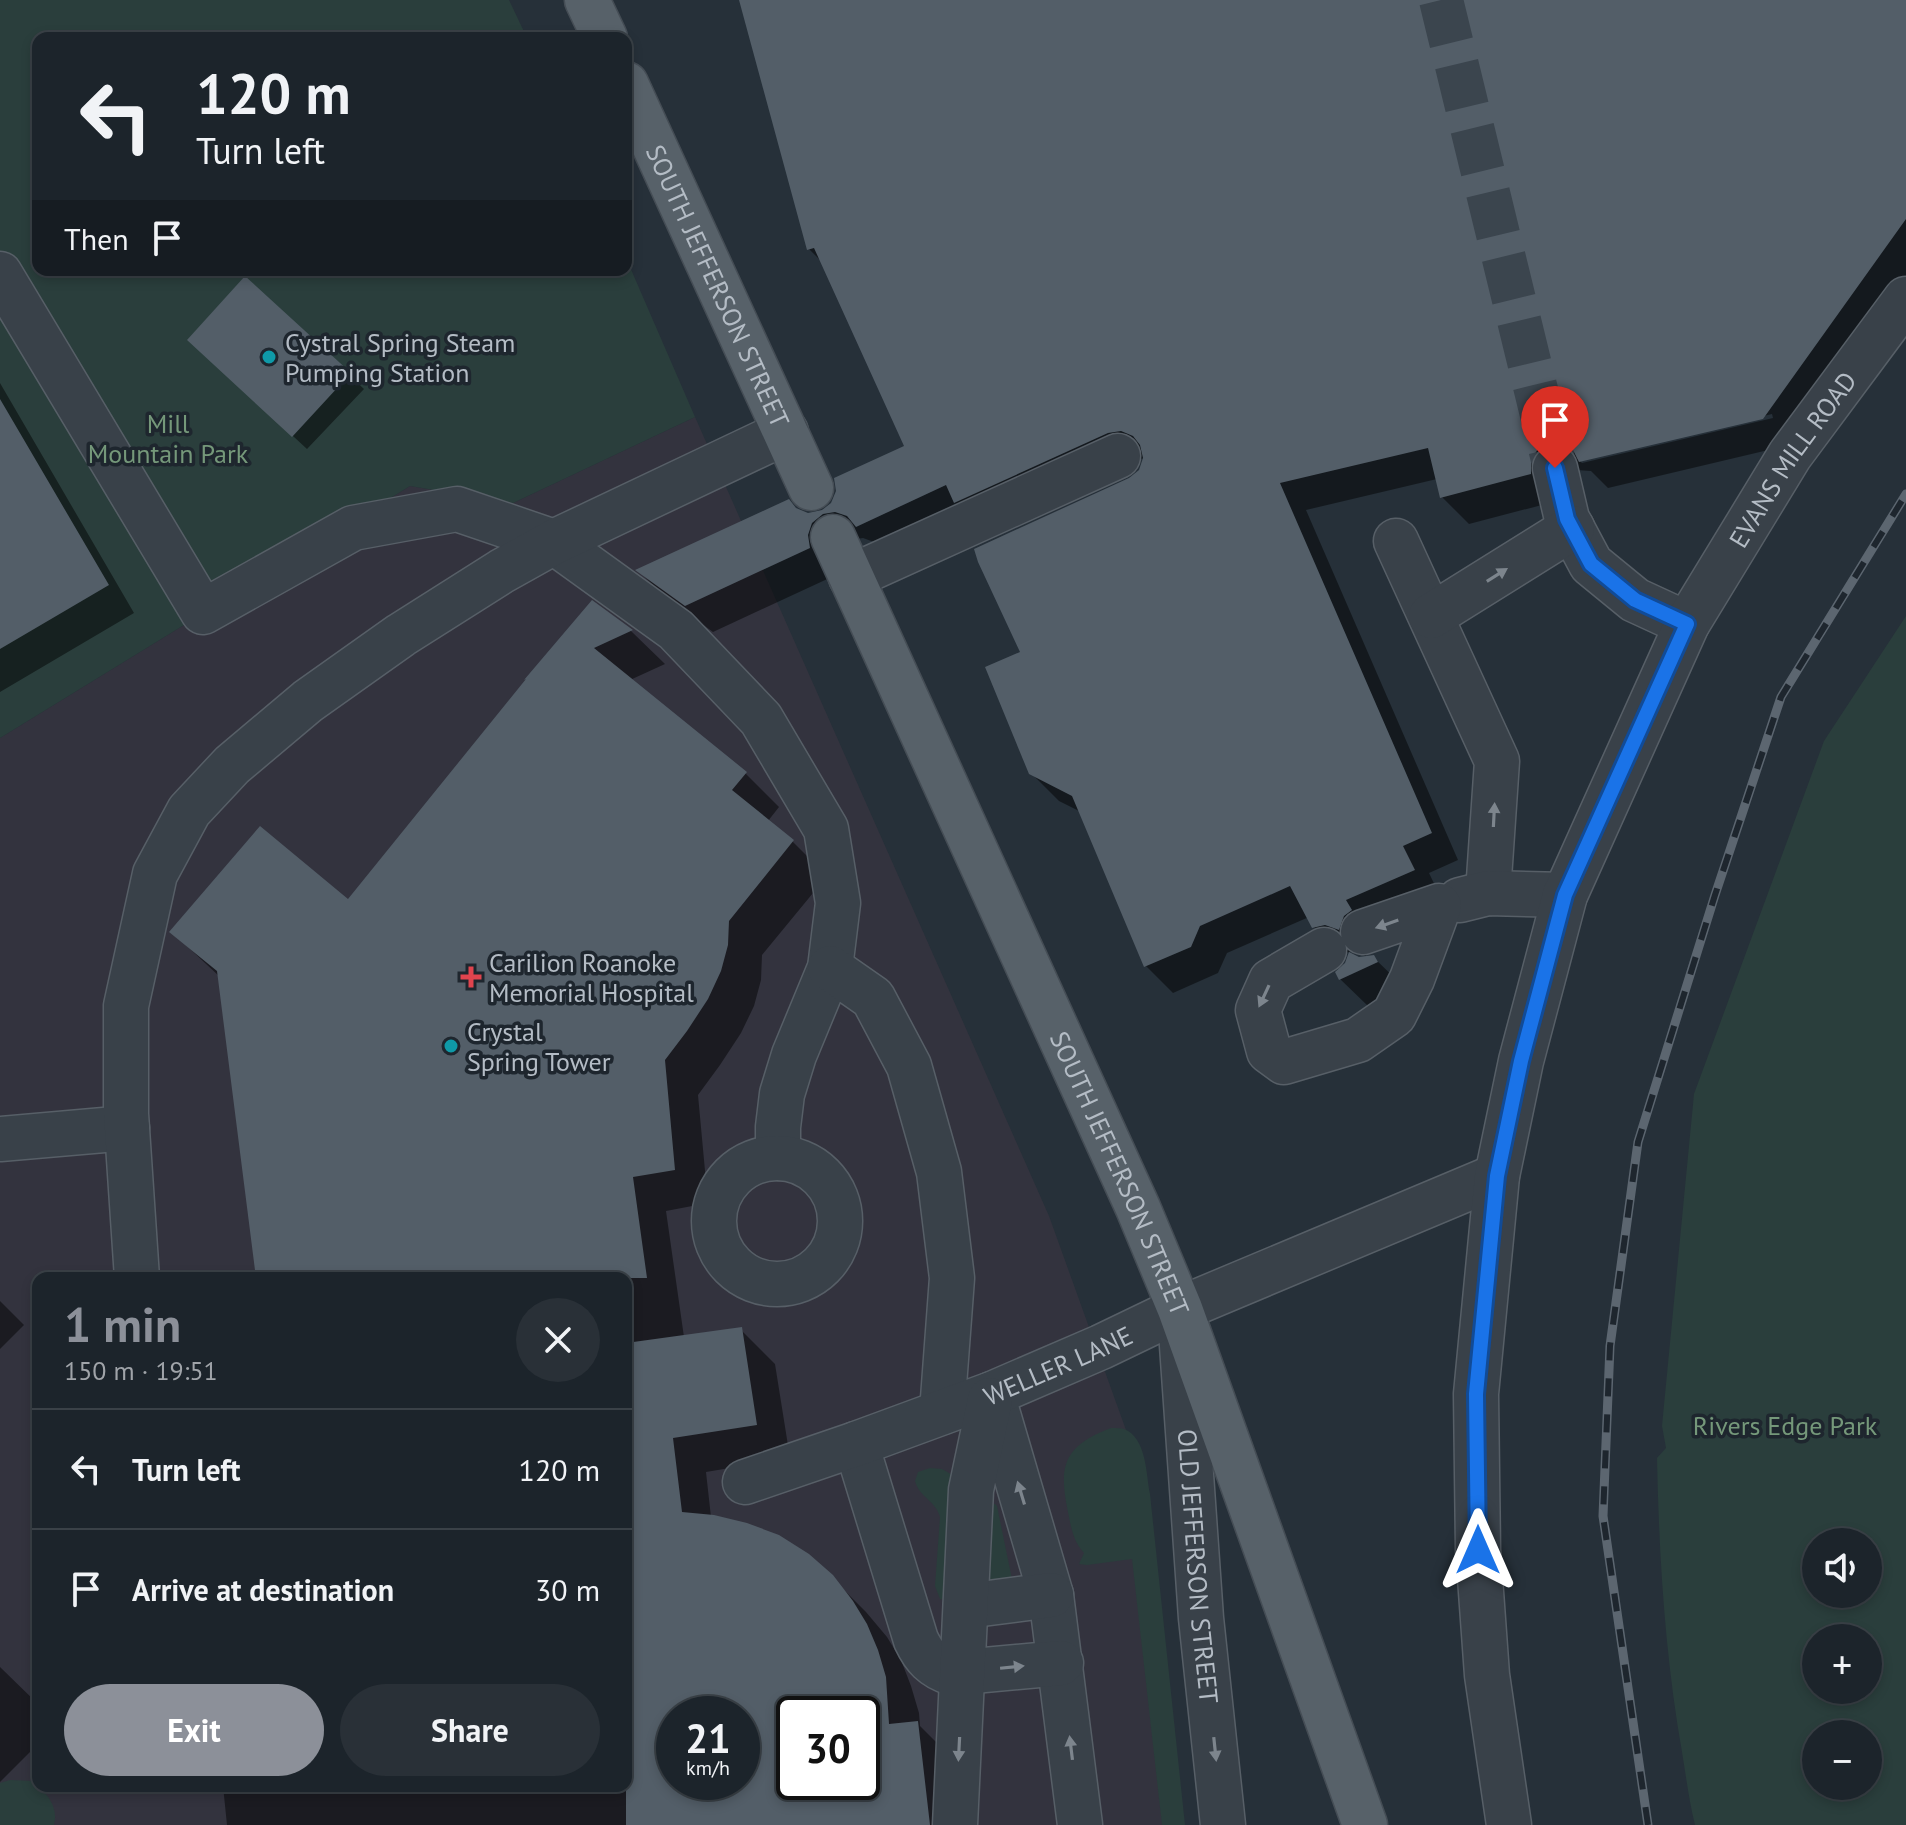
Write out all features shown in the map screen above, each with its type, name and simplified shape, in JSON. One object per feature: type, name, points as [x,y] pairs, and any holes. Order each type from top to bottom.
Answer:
[{"type":"main road","points":[[587,0],[602,32]]},
{"type":"main road","name":"SOUTH JEFFERSON STREET","points":[[632,97],[811,488]]},
{"type":"main road","name":"SOUTH JEFFERSON STREET","points":[[833,537],[1138,1208],[1180,1309],[1364,1822]]},
{"type":"street","points":[[0,274],[203,612],[353,528],[457,509],[554,542],[676,630],[761,719],[826,829],[838,903],[830,968],[794,1055],[782,1094],[778,1158]]},
{"type":"street","name":"EVANS MILL ROAD","points":[[1509,1825],[1487,1675],[1478,1550],[1476,1394],[1497,1176],[1521,1061],[1565,895],[1687,624],[1790,455],[1906,299]]},
{"type":"street","points":[[137,1272],[127,1128],[126,1006],[155,874],[189,811],[232,765],[308,701],[401,635],[554,542],[786,432]]},
{"type":"street","points":[[851,577],[1118,456]]},
{"type":"street","points":[[1555,468],[1567,519],[1591,564],[1635,600],[1687,624]]},
{"type":"street","points":[[1431,616],[1572,528]]},
{"type":"street","points":[[1396,541],[1497,761],[1488,893]]},
{"type":"street","points":[[1363,932],[1488,893],[1565,895]]},
{"type":"street","points":[[1324,950],[1271,981],[1258,1010],[1269,1051],[1284,1062],[1358,1040],[1394,1015],[1412,979],[1439,906]]},
{"type":"street","points":[[830,968],[873,998],[909,1066],[939,1172],[952,1278],[942,1412]]},
{"type":"street","points":[[0,1139],[127,1128]]},
{"type":"street","name":"WELLER LANE","points":[[745,1482],[992,1394],[1180,1309],[1497,1176]]},
{"type":"street","name":"OLD JEFFERSON STREET","points":[[1180,1309],[1201,1618],[1223,1825]]},
{"type":"street","points":[[992,1394],[1051,1595],[1080,1825]]},
{"type":"street","points":[[955,1825],[971,1490],[992,1394]]},
{"type":"street","points":[[856,1444],[916,1640],[931,1663],[952,1673],[1061,1663]]},
{"type":"street","points":[[966,1606],[1051,1595]]},
{"type":"shaded area","name":"Carilion Roanoke Memorial Hospital","points":[[695,417],[1049,1216],[1135,1455],[1168,1825],[0,1825],[0,738],[410,486],[513,503]]},
{"type":"green space","name":"Mill Mountain Park","points":[[0,0],[509,0],[524,32],[32,32],[32,276],[632,276],[632,272],[695,417],[513,503],[410,486],[0,738]]},
{"type":"green space","name":"Rivers Edge Park","points":[[1906,616],[1906,1825],[1695,1825],[1667,1642],[1657,1458],[1666,1448],[1662,1426],[1694,1094],[1824,741]]},
{"type":"green space","points":[[1111,1428],[1132,1434],[1141,1449],[1146,1467],[1185,1825],[1162,1825],[1132,1559],[1079,1564],[1084,1553],[1071,1528],[1065,1496],[1065,1470],[1074,1450]]},
{"type":"green space","points":[[930,1468],[942,1469],[954,1476],[948,1601],[940,1599],[935,1586],[940,1517],[915,1481],[918,1472]]},
{"type":"green space","points":[[990,1504],[997,1506],[1012,1579],[987,1589]]},
{"type":"green space","points":[[32,1781],[32,1792],[44,1792],[53,1806],[54,1825],[0,1825],[0,1783]]},
{"type":"building","points":[[739,0],[1906,0],[1906,219],[1763,419],[1579,462],[1574,452],[1563,444],[1549,444],[1538,449],[1531,460],[1531,474],[1440,498],[1428,448],[1280,483],[1432,833],[1403,846],[1415,870],[1346,900],[1352,910],[1344,916],[1339,930],[1325,925],[1312,928],[1290,886],[1200,926],[1191,947],[1144,967],[1072,796],[1029,774],[985,667],[1020,652],[974,549],[1129,478],[1139,470],[1143,458],[1140,445],[1133,436],[1121,431],[1108,433],[954,503],[946,485],[856,527],[847,516],[835,512],[823,514],[812,523],[808,535],[810,548],[685,606],[635,570],[789,499],[796,508],[808,513],[822,510],[831,503],[836,491],[834,478],[904,446],[814,248],[807,250]]},
{"type":"building","name":"Cystral Spring Steam Pumping Station","points":[[245,276],[351,373],[292,437],[187,340]]},
{"type":"building","points":[[0,399],[109,585],[0,649]]},
{"type":"building","name":"Crystal Spring Tower","points":[[592,600],[633,630],[594,648],[747,772],[732,790],[794,840],[729,921],[728,945],[721,971],[708,999],[665,1060],[675,1170],[633,1177],[647,1278],[632,1278],[632,1272],[255,1272],[217,971],[169,932],[260,826],[348,899]]},
{"type":"building","points":[[1349,952],[1359,957],[1374,955],[1378,962],[1339,980],[1335,972],[1345,963]]},
{"type":"building","points":[[742,1327],[757,1425],[673,1438],[682,1512],[714,1515],[779,1535],[809,1554],[833,1575],[867,1624],[878,1650],[886,1677],[889,1724],[918,1721],[930,1825],[626,1825],[626,1792],[632,1792],[632,1342]]},
{"type":"tunnel","points":[[1441,0],[1555,468]]},
{"type":"railway","points":[[1648,1825],[1603,1516],[1610,1346],[1638,1142],[1781,697],[1906,494]]},
{"type":"place","name":"Cystral Spring Steam Pumping Station","points":[[269,357]]},
{"type":"place","name":"Carilion Roanoke Memorial Hospital","points":[[471,977]]},
{"type":"place","name":"Crystal Spring Tower","points":[[451,1046]]},
{"type":"route","points":[[1478,1550],[1476,1394],[1497,1176],[1521,1061],[1565,895],[1687,624],[1635,600],[1591,564],[1567,519],[1555,468]]}]
